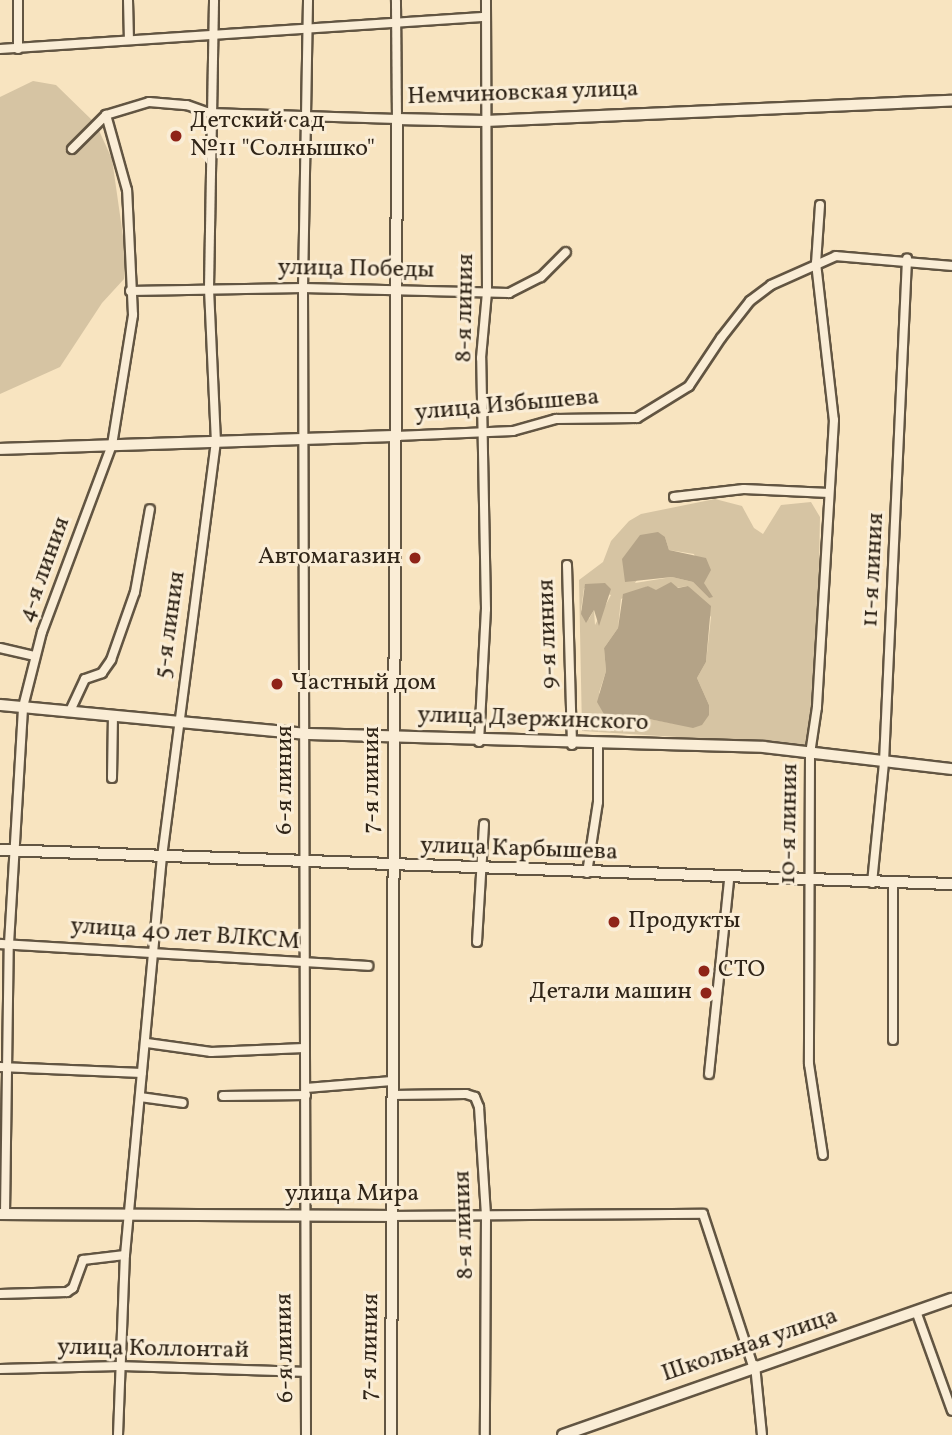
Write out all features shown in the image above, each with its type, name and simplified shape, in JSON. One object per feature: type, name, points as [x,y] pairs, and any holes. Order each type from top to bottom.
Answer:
[{"type":"main road","name":"Немчиновская улица","points":[[397,119],[485,121],[952,101]]},
{"type":"main road","name":"7-я линия","points":[[391,1435],[396,436],[393,289],[397,119]]},
{"type":"main road","name":"улица Избышева","points":[[0,449],[396,436]]},
{"type":"main road","name":"улица Дзержинского","points":[[0,705],[306,734],[572,745],[598,743],[764,747],[952,769]]},
{"type":"main road","name":"улица Карбышева","points":[[0,850],[729,879],[952,884]]},
{"type":"main road","name":"улица Мира","points":[[2,1214],[393,1216]]},
{"type":"main road","name":"Школьная улица","points":[[563,1435],[952,1299]]},
{"type":"street","points":[[18,0],[18,48]]},
{"type":"street","points":[[128,0],[129,40]]},
{"type":"street","name":"5-я линия","points":[[118,1435],[125,1255],[156,953],[162,857],[177,720],[216,443],[209,288],[209,113],[214,0]]},
{"type":"street","name":"6-я линия","points":[[306,1435],[303,288],[308,0]]},
{"type":"street","name":"7-я линия","points":[[396,0],[397,119]]},
{"type":"street","name":"8-я линия","points":[[479,742],[486,609],[485,432],[481,358],[487,292],[486,0]]},
{"type":"street","points":[[0,49],[486,17]]},
{"type":"street","name":"Немчиновская улица","points":[[72,149],[106,115],[149,102],[187,105],[209,113],[397,119]]},
{"type":"street","name":"4-я линия","points":[[2,1214],[5,944],[15,851],[23,707],[35,656],[112,444],[133,315],[127,190],[106,115]]},
{"type":"street","name":"10-я линия","points":[[820,205],[816,263],[833,385],[817,707],[810,754],[808,881],[809,1064],[822,1154]]},
{"type":"street","name":"улица Победы","points":[[130,291],[303,288],[509,293],[528,286],[566,252]]},
{"type":"street","name":"улица Избышева","points":[[396,436],[513,431],[556,419],[637,418],[660,408],[689,386],[750,301],[771,285],[816,263],[836,256],[907,259],[952,265]]},
{"type":"street","name":"11-я линия","points":[[872,883],[884,762],[907,259]]},
{"type":"street","points":[[674,497],[744,489],[829,493]]},
{"type":"street","points":[[70,711],[85,679],[102,673],[111,660],[135,592],[150,509]]},
{"type":"street","name":"9-я линия","points":[[566,565],[572,745]]},
{"type":"street","points":[[0,648],[35,656]]},
{"type":"street","points":[[111,778],[113,715]]},
{"type":"street","points":[[587,873],[598,802],[598,743]]},
{"type":"street","points":[[477,942],[484,824]]},
{"type":"street","points":[[709,1074],[729,879]]},
{"type":"street","points":[[893,883],[893,1040]]},
{"type":"street","name":"улица 40 лет ВЛКСМ","points":[[5,944],[368,966]]},
{"type":"street","points":[[147,1043],[211,1052],[304,1048]]},
{"type":"street","points":[[5,1067],[142,1073]]},
{"type":"street","points":[[223,1096],[306,1091],[392,1081]]},
{"type":"street","name":"8-я линия","points":[[393,1095],[475,1097],[485,1216],[485,1435]]},
{"type":"street","points":[[140,1097],[183,1103]]},
{"type":"street","name":"улица Мира","points":[[393,1216],[703,1214],[754,1366]]},
{"type":"street","points":[[0,1294],[67,1292],[73,1288],[83,1261],[125,1255]]},
{"type":"street","points":[[916,1311],[952,1411]]},
{"type":"street","name":"улица Коллонтай","points":[[0,1369],[119,1366],[306,1372]]},
{"type":"street","points":[[754,1366],[762,1435]]},
{"type":"shaded area","points":[[33,81],[56,85],[96,124],[112,159],[127,264],[124,279],[102,303],[60,367],[0,394],[0,97]]},
{"type":"shaded area","points":[[715,499],[742,506],[754,528],[763,534],[781,505],[811,502],[820,517],[816,708],[806,745],[582,731],[579,580],[603,562],[611,541],[629,521],[641,514]],"holes":[[[665,537],[669,550],[694,554],[709,598],[693,582],[672,577],[635,583]],[[648,586],[656,591],[688,586],[711,617],[706,662],[697,678],[709,705],[676,724],[649,719],[629,724],[599,693],[606,671],[604,648],[618,628],[621,599]],[[584,588],[611,595],[595,625],[594,610],[589,619],[581,610]]]},
{"type":"shaded area","points":[[658,532],[665,537],[669,550],[706,558],[711,570],[704,583],[713,597],[709,598],[693,582],[672,577],[625,582],[622,559],[640,535]]},
{"type":"shaded area","points":[[671,582],[678,588],[688,586],[711,606],[706,662],[697,678],[709,705],[709,715],[702,725],[693,728],[649,719],[609,723],[597,702],[606,671],[604,648],[618,628],[623,594],[648,586],[656,590]]},
{"type":"shaded area","points":[[605,583],[611,589],[599,626],[594,610],[586,623],[581,614],[585,584]]},
{"type":"place","name":"Детский сад №11 \"Солнышко\"","points":[[176,136]]},
{"type":"place","name":"Автомагазин","points":[[415,558]]},
{"type":"place","name":"Частный дом","points":[[277,684]]},
{"type":"place","name":"Продукты","points":[[614,922]]},
{"type":"place","name":"СТО","points":[[704,971]]},
{"type":"place","name":"Детали машин","points":[[706,993]]}]
